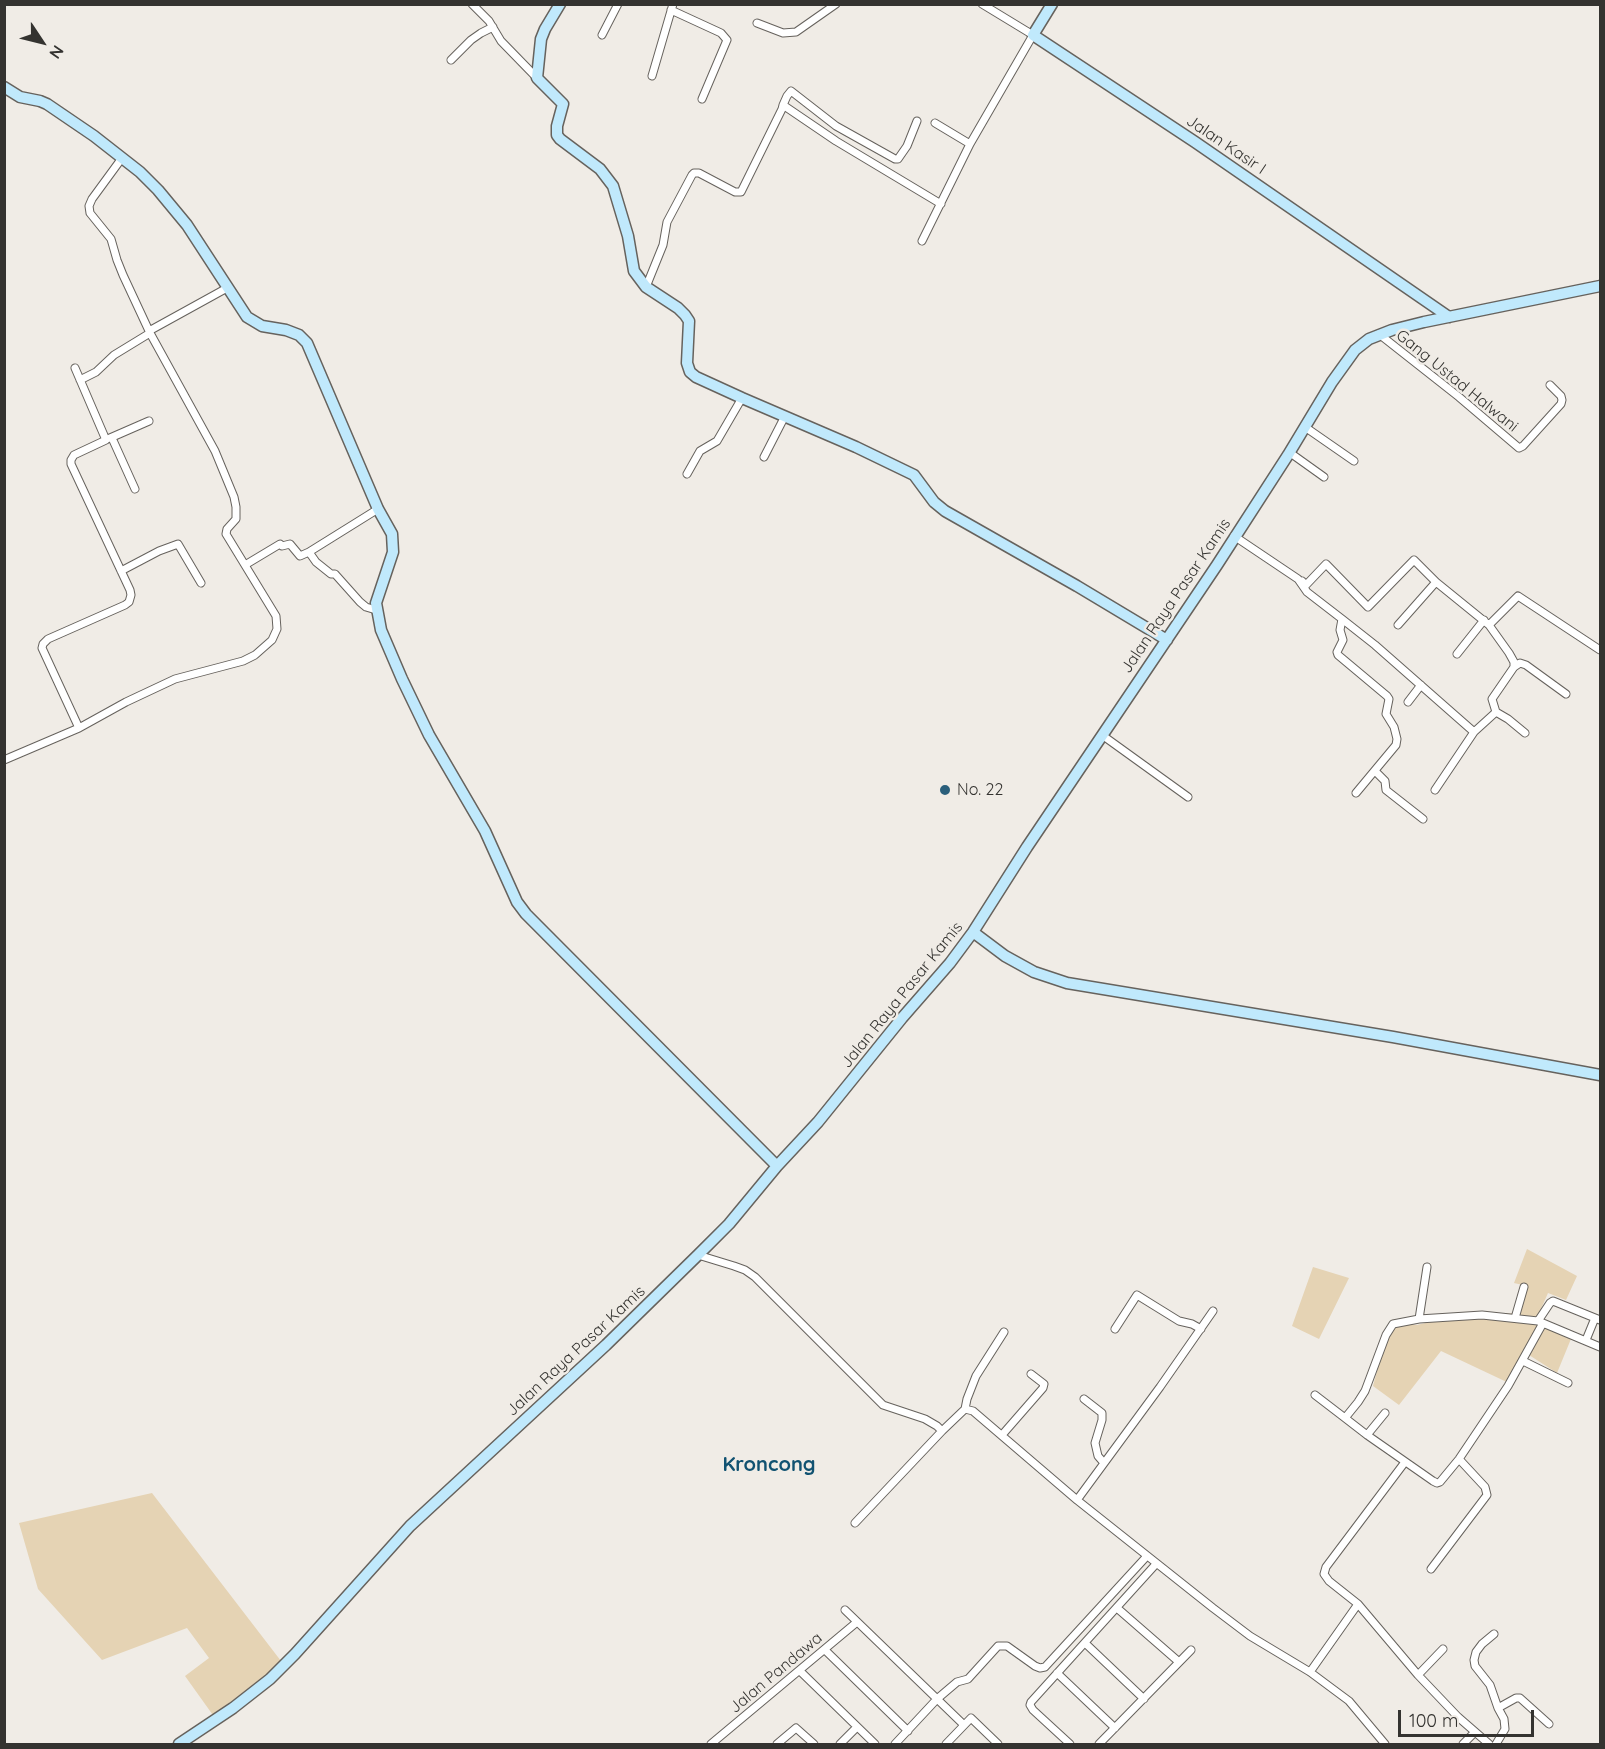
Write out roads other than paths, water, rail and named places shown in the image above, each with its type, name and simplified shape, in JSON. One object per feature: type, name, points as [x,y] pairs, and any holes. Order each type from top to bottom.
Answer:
[{"type":"street","points":[[472,4],[493,27],[501,40],[562,102],[556,130],[558,137],[600,169],[613,186],[628,236],[634,271],[646,287],[678,308],[689,321],[687,363],[690,372],[696,377],[856,447],[914,476],[934,502],[945,511],[1167,640]]},
{"type":"street","points":[[537,78],[541,39],[560,4]]},
{"type":"street","points":[[602,35],[618,4]]},
{"type":"street","points":[[757,23],[783,33],[796,32],[836,4]]},
{"type":"street","name":"Jalan Kasir I","points":[[982,4],[1185,135],[1449,317]]},
{"type":"street","points":[[922,241],[970,144],[1052,4]]},
{"type":"street","points":[[652,76],[672,6],[721,33],[727,40],[702,99]]},
{"type":"street","points":[[451,60],[471,40],[493,27]]},
{"type":"street","points":[[4,87],[20,97],[47,104],[122,158],[171,204],[251,321],[299,335],[307,343],[378,509],[392,534],[393,552],[376,603],[381,630],[424,726],[485,831],[517,902],[526,914],[777,1167]]},
{"type":"street","points":[[646,287],[663,245],[667,222],[692,174],[699,173],[735,192],[741,192],[791,91],[836,126],[895,159],[898,159],[907,146],[917,121]]},
{"type":"street","points":[[783,105],[837,141],[941,204]]},
{"type":"street","points":[[935,123],[970,144]]},
{"type":"street","points":[[4,760],[79,728],[165,683],[243,661],[265,647],[272,640],[277,629],[276,616],[226,534],[227,529],[236,519],[236,507],[215,451],[150,332],[120,267],[111,239],[90,213],[92,199],[122,158]]},
{"type":"street","points":[[80,380],[96,372],[114,355],[150,332],[227,288]]},
{"type":"street","name":"Jalan Raya Pasar Kamis","points":[[180,1744],[233,1708],[270,1679],[410,1526],[606,1345],[729,1224],[818,1122],[902,1018],[937,979],[973,932],[1027,847],[1217,565],[1344,364],[1362,344],[1378,334],[1449,317],[1598,289]]},
{"type":"street","name":"Gang Ustad Halwani","points":[[1378,334],[1459,397],[1519,448],[1561,404],[1561,396],[1550,386]]},
{"type":"street","points":[[75,368],[135,489]]},
{"type":"street","points":[[687,474],[700,451],[717,441],[742,398]]},
{"type":"street","points":[[764,457],[786,416]]},
{"type":"street","points":[[79,728],[42,644],[48,639],[127,604],[131,595],[71,462],[74,455],[149,422]]},
{"type":"street","points":[[1305,427],[1354,460]]},
{"type":"street","points":[[1289,452],[1324,477]]},
{"type":"street","points":[[245,566],[280,544],[282,546],[290,544],[300,556],[378,509]]},
{"type":"street","points":[[1235,535],[1300,579],[1305,585],[1326,564],[1368,607],[1414,560],[1436,582],[1486,622],[1509,652],[1514,666]]},
{"type":"street","points":[[1235,535],[1298,579],[1307,592],[1375,645],[1474,732]]},
{"type":"street","points":[[121,571],[159,551],[178,544],[201,583]]},
{"type":"street","points":[[309,552],[316,562],[335,574],[360,602],[376,610]]},
{"type":"street","points":[[1398,625],[1436,582]]},
{"type":"street","points":[[1457,654],[1486,622],[1518,596],[1600,650]]},
{"type":"street","points":[[1342,619],[1340,630],[1343,640],[1337,654],[1389,699],[1386,714],[1392,722],[1396,743],[1395,748],[1356,793]]},
{"type":"street","points":[[1525,733],[1496,712],[1492,699],[1514,666],[1520,663],[1526,665],[1566,694]]},
{"type":"street","points":[[1407,702],[1420,685]]},
{"type":"street","points":[[1435,790],[1474,732],[1496,712]]},
{"type":"street","points":[[1102,735],[1188,797]]},
{"type":"street","points":[[1375,771],[1385,781],[1386,790],[1423,819]]},
{"type":"street","points":[[973,932],[1005,956],[1034,972],[1067,983],[1393,1037],[1600,1075]]},
{"type":"street","points":[[698,1255],[745,1270],[755,1277],[878,1401],[890,1408],[925,1419],[942,1431]]},
{"type":"street","points":[[1419,1319],[1427,1267]]},
{"type":"street","points":[[1515,1318],[1524,1287]]},
{"type":"street","points":[[1115,1329],[1137,1295],[1179,1321],[1201,1329]]},
{"type":"street","points":[[1315,1395],[1404,1462],[1439,1483],[1459,1459],[1508,1386],[1523,1361],[1550,1303],[1553,1301],[1598,1319],[1586,1341]]},
{"type":"street","points":[[1077,1500],[1213,1311]]},
{"type":"street","points":[[1345,1418],[1365,1391],[1389,1328],[1396,1322],[1482,1315],[1515,1318],[1541,1322],[1600,1347]]},
{"type":"street","points":[[855,1523],[965,1408],[976,1376],[1004,1332]]},
{"type":"street","points":[[1523,1361],[1568,1383]]},
{"type":"street","points":[[1002,1435],[1043,1388],[1044,1384],[1030,1374]]},
{"type":"street","points":[[1084,1399],[1102,1413],[1095,1449],[1104,1463]]},
{"type":"street","points":[[965,1408],[973,1411],[1077,1500],[1250,1636],[1310,1672],[1349,1701],[1385,1744]]},
{"type":"street","points":[[1367,1435],[1384,1413]]},
{"type":"street","points":[[1431,1569],[1487,1495],[1485,1487],[1459,1459]]},
{"type":"street","points":[[1404,1462],[1324,1570],[1325,1578],[1358,1604],[1418,1675],[1458,1717],[1489,1744]]},
{"type":"street","points":[[895,1744],[937,1698],[957,1682],[968,1679],[1001,1646],[1010,1648],[1035,1666],[1045,1667],[1147,1556]]},
{"type":"street","points":[[1070,1744],[1033,1710],[1031,1702],[1156,1564]]},
{"type":"street","points":[[1310,1672],[1358,1604]]},
{"type":"street","points":[[1117,1608],[1179,1662]]},
{"type":"street","points":[[845,1610],[964,1725]]},
{"type":"street","name":"Jalan Pandawa","points":[[712,1744],[857,1622]]},
{"type":"street","points":[[1494,1634],[1482,1644],[1474,1660],[1475,1666],[1490,1685],[1504,1719],[1505,1729],[1496,1744]]},
{"type":"street","points":[[1085,1643],[1144,1699]]},
{"type":"street","points":[[1418,1675],[1443,1649]]},
{"type":"street","points":[[825,1650],[908,1731]]},
{"type":"street","points":[[1099,1744],[1191,1650]]},
{"type":"street","points":[[800,1671],[875,1744]]},
{"type":"street","points":[[1057,1673],[1115,1728]]},
{"type":"street","points":[[1498,1708],[1520,1698],[1549,1724]]},
{"type":"street","points":[[946,1744],[971,1718],[998,1744]]},
{"type":"street","points":[[840,1744],[857,1727]]},
{"type":"street","points":[[777,1744],[797,1728],[814,1744]]},
{"type":"street","points":[[1463,1744],[1475,1732]]},
{"type":"place","name":"No. 22","points":[[945,790]]},
{"type":"district","name":"Kroncong","points":[[769,1465]]}]
